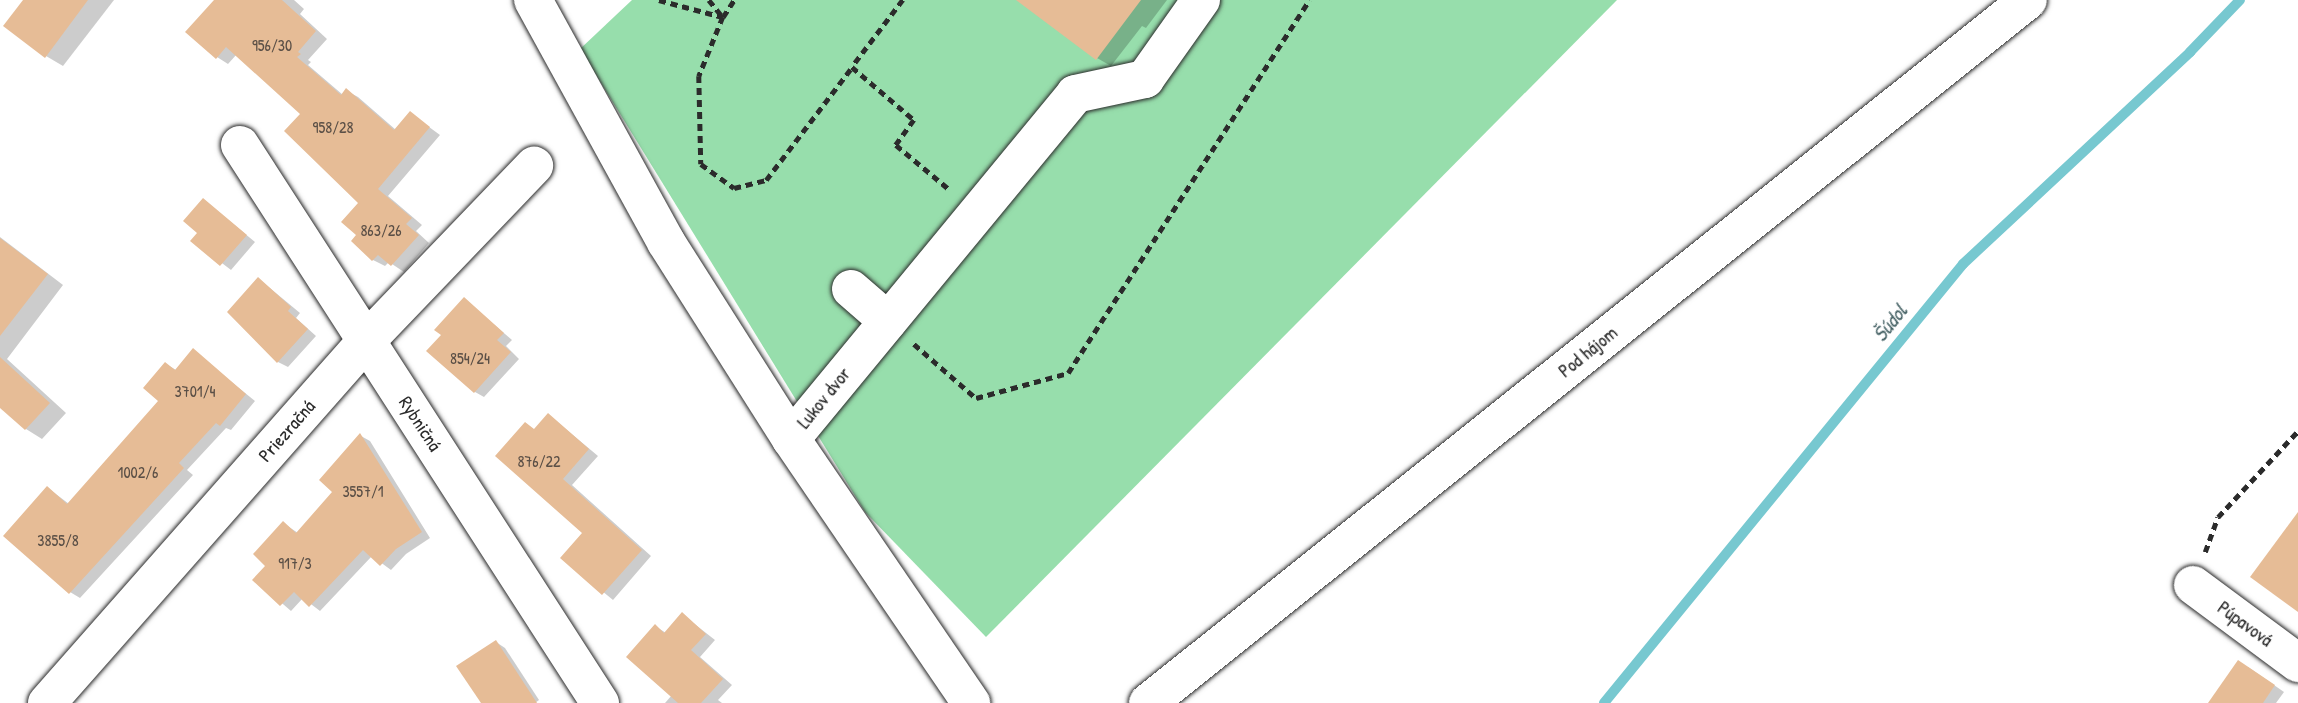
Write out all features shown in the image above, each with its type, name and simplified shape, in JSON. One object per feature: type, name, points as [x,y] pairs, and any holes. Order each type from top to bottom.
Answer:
[{"type":"street","name":"Lukov dvor","points":[[533,0],[666,242],[791,439],[1074,94],[1145,79],[1201,0]]},
{"type":"street","name":"Pod hájom","points":[[1148,703],[2028,0]]},
{"type":"street","name":"Rybničná","points":[[240,145],[596,701]]},
{"type":"street","name":"Priezračná","points":[[47,703],[366,341],[534,166]]},
{"type":"street","points":[[850,289],[888,321]]},
{"type":"street","points":[[791,439],[971,703]]},
{"type":"street","name":"Púpavová","points":[[2193,585],[2298,663]]},
{"type":"path","points":[[659,0],[723,17]]},
{"type":"path","points":[[709,0],[723,17]]},
{"type":"path","points":[[734,0],[723,17],[699,76],[701,164],[734,188],[766,180],[903,0]]},
{"type":"path","points":[[888,321],[976,398],[1068,373],[1309,0]]},
{"type":"path","points":[[852,67],[914,120],[896,145],[977,212]]},
{"type":"path","points":[[2193,585],[2218,517],[2298,430]]},
{"type":"green space","points":[[632,0],[1617,0],[986,637],[865,512],[580,49]]},
{"type":"building","points":[[23,0],[88,0],[45,58],[3,26]]},
{"type":"building","points":[[214,0],[282,0],[316,31],[298,52],[301,54],[297,57],[341,95],[346,88],[394,130],[410,111],[430,127],[378,189],[412,218],[406,224],[419,235],[391,266],[378,255],[372,261],[351,241],[356,235],[341,222],[358,203],[284,131],[300,114],[226,47],[216,59],[185,32]]},
{"type":"building","points":[[1016,0],[1141,0],[1096,60]]},
{"type":"building","points":[[203,198],[247,235],[220,266],[190,241],[197,233],[183,221]]},
{"type":"building","points":[[0,238],[48,274],[0,336]]},
{"type":"building","points":[[258,277],[291,307],[288,311],[308,329],[277,363],[227,312]]},
{"type":"building","points":[[464,297],[504,333],[497,340],[511,352],[474,393],[426,351],[441,335],[434,330]]},
{"type":"building","points":[[193,348],[246,394],[220,426],[216,423],[179,463],[184,468],[69,594],[3,536],[47,486],[67,504],[158,401],[143,388],[165,362],[175,370]]},
{"type":"building","points":[[0,357],[50,403],[25,430],[0,408]]},
{"type":"building","points":[[548,413],[589,449],[563,479],[642,550],[602,595],[560,558],[582,533],[495,456],[525,422],[534,429]]},
{"type":"building","points":[[360,433],[422,532],[396,549],[380,566],[363,550],[309,607],[294,592],[280,606],[252,580],[265,566],[253,554],[283,521],[296,533],[332,492],[319,480]]},
{"type":"building","points":[[2298,512],[2298,612],[2250,577]]},
{"type":"building","points":[[682,612],[706,634],[691,650],[723,679],[701,703],[678,703],[626,657],[655,624],[664,633]]},
{"type":"building","points":[[496,640],[537,703],[481,703],[456,666]]},
{"type":"building","points":[[2238,660],[2275,685],[2263,703],[2208,703]]},
{"type":"waterway","name":"Šúdol","points":[[1604,703],[1963,264],[2190,52],[2240,0]]}]
